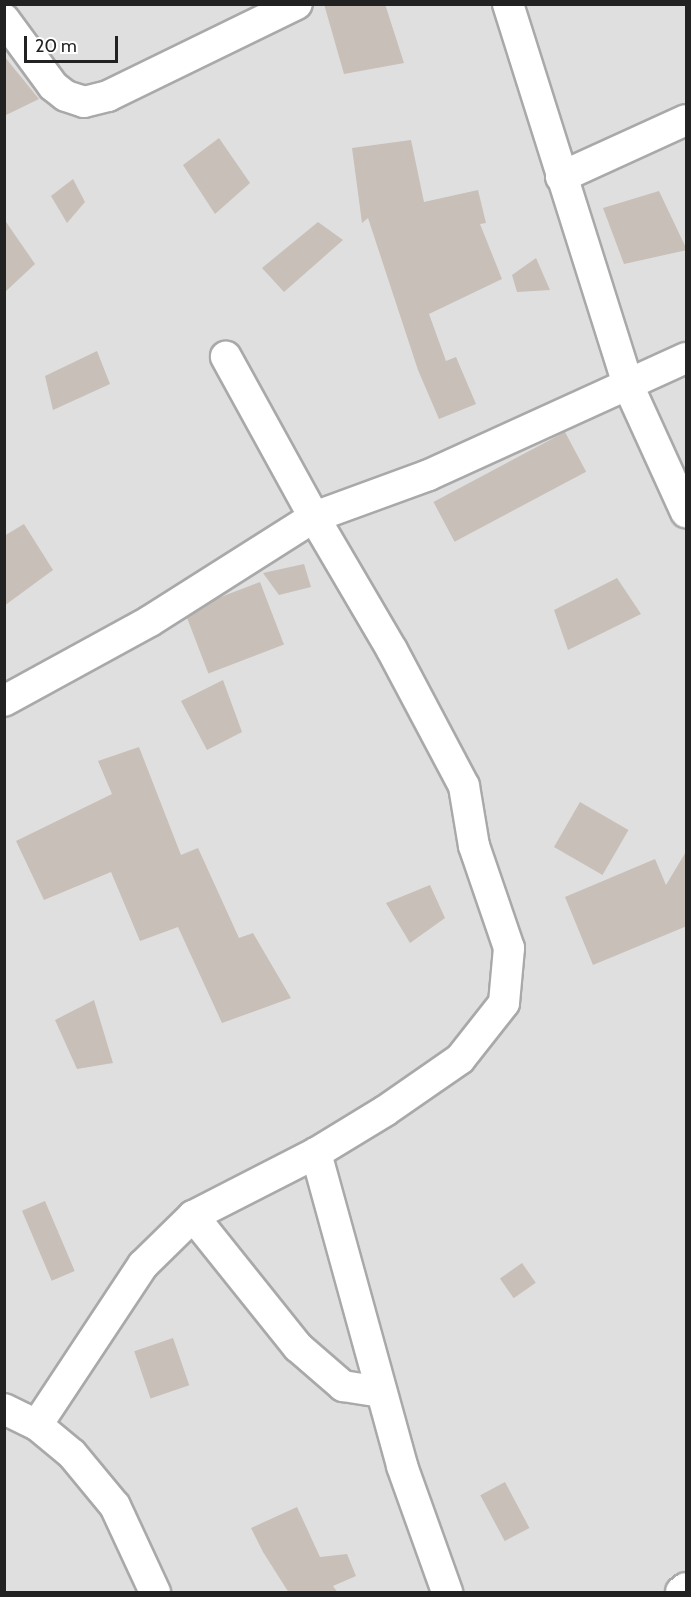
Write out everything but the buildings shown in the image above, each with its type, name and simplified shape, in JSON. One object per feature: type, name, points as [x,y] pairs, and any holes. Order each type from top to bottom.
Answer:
[{"type":"street","points":[[4,19],[53,86],[66,96],[84,102],[108,96],[297,4]]},
{"type":"street","points":[[508,4],[628,385],[687,512]]},
{"type":"street","points":[[561,177],[687,120]]},
{"type":"street","points":[[37,1425],[142,1265],[193,1216],[316,1153],[460,1059],[504,1003],[510,963],[509,948],[474,846],[464,786],[454,762],[314,517],[226,357]]},
{"type":"street","points":[[4,701],[150,621],[314,517],[429,475],[687,358]]},
{"type":"street","points":[[316,1153],[380,1392],[447,1593]]},
{"type":"street","points":[[193,1216],[298,1347],[343,1386],[380,1392]]},
{"type":"street","points":[[4,1409],[37,1425],[72,1454],[115,1506],[155,1593]]},
{"type":"street","points":[[681,1593],[687,1588]]},
{"type":"shaded area","points":[[5,5],[686,5],[686,1592],[5,1592]]}]
